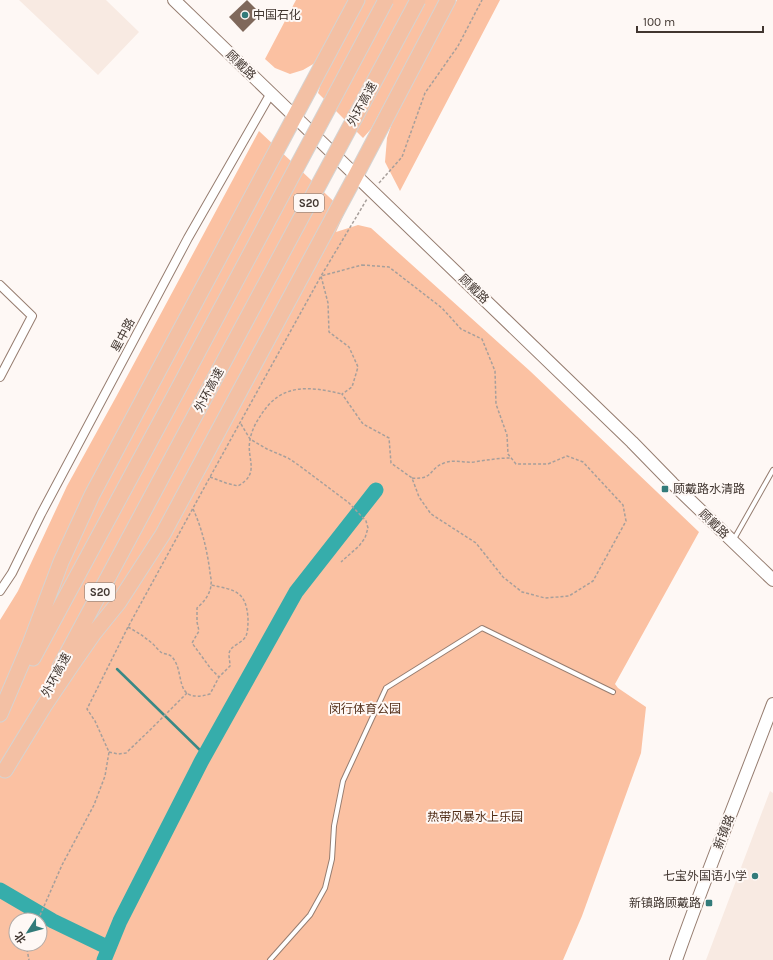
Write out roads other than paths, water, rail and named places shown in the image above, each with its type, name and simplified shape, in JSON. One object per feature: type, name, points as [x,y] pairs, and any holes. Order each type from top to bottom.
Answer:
[{"type":"highway","points":[[0,714],[30,644],[60,562],[92,495],[357,0]]},
{"type":"highway","name":"S20","points":[[0,720],[386,0]]},
{"type":"highway","name":"外环高速","points":[[2,775],[418,0]]},
{"type":"highway","points":[[2,775],[63,677],[94,633],[119,602],[163,534],[356,175],[448,0]]},
{"type":"main road","name":"顾戴路","points":[[174,0],[372,190],[773,580]]},
{"type":"main road","name":"新镇路","points":[[676,960],[698,897],[773,704]]},
{"type":"street","name":"星中路","points":[[0,591],[12,573],[41,514],[188,238],[271,93]]},
{"type":"street","points":[[0,285],[32,316],[0,377]]},
{"type":"lane","points":[[732,541],[773,470]]},
{"type":"lane","points":[[270,960],[310,915],[325,888],[332,859],[334,826],[343,781],[386,688],[482,628],[613,692]]},
{"type":"waterway","points":[[104,960],[120,921],[201,762],[296,592],[376,490]]},
{"type":"waterway","points":[[117,669],[205,755]]},
{"type":"waterway","points":[[0,890],[53,921],[109,948]]},
{"type":"place","name":"中国石化","points":[[245,15]]},
{"type":"place","name":"顾戴路水清路","points":[[665,489]]},
{"type":"place","name":"七宝外国语小学","points":[[755,876]]},
{"type":"place","name":"新镇路顾戴路","points":[[709,903]]},
{"type":"park label","name":"闵行体育公园","points":[[365,709]]},
{"type":"park label","name":"热带风暴水上乐园","points":[[475,817]]}]
